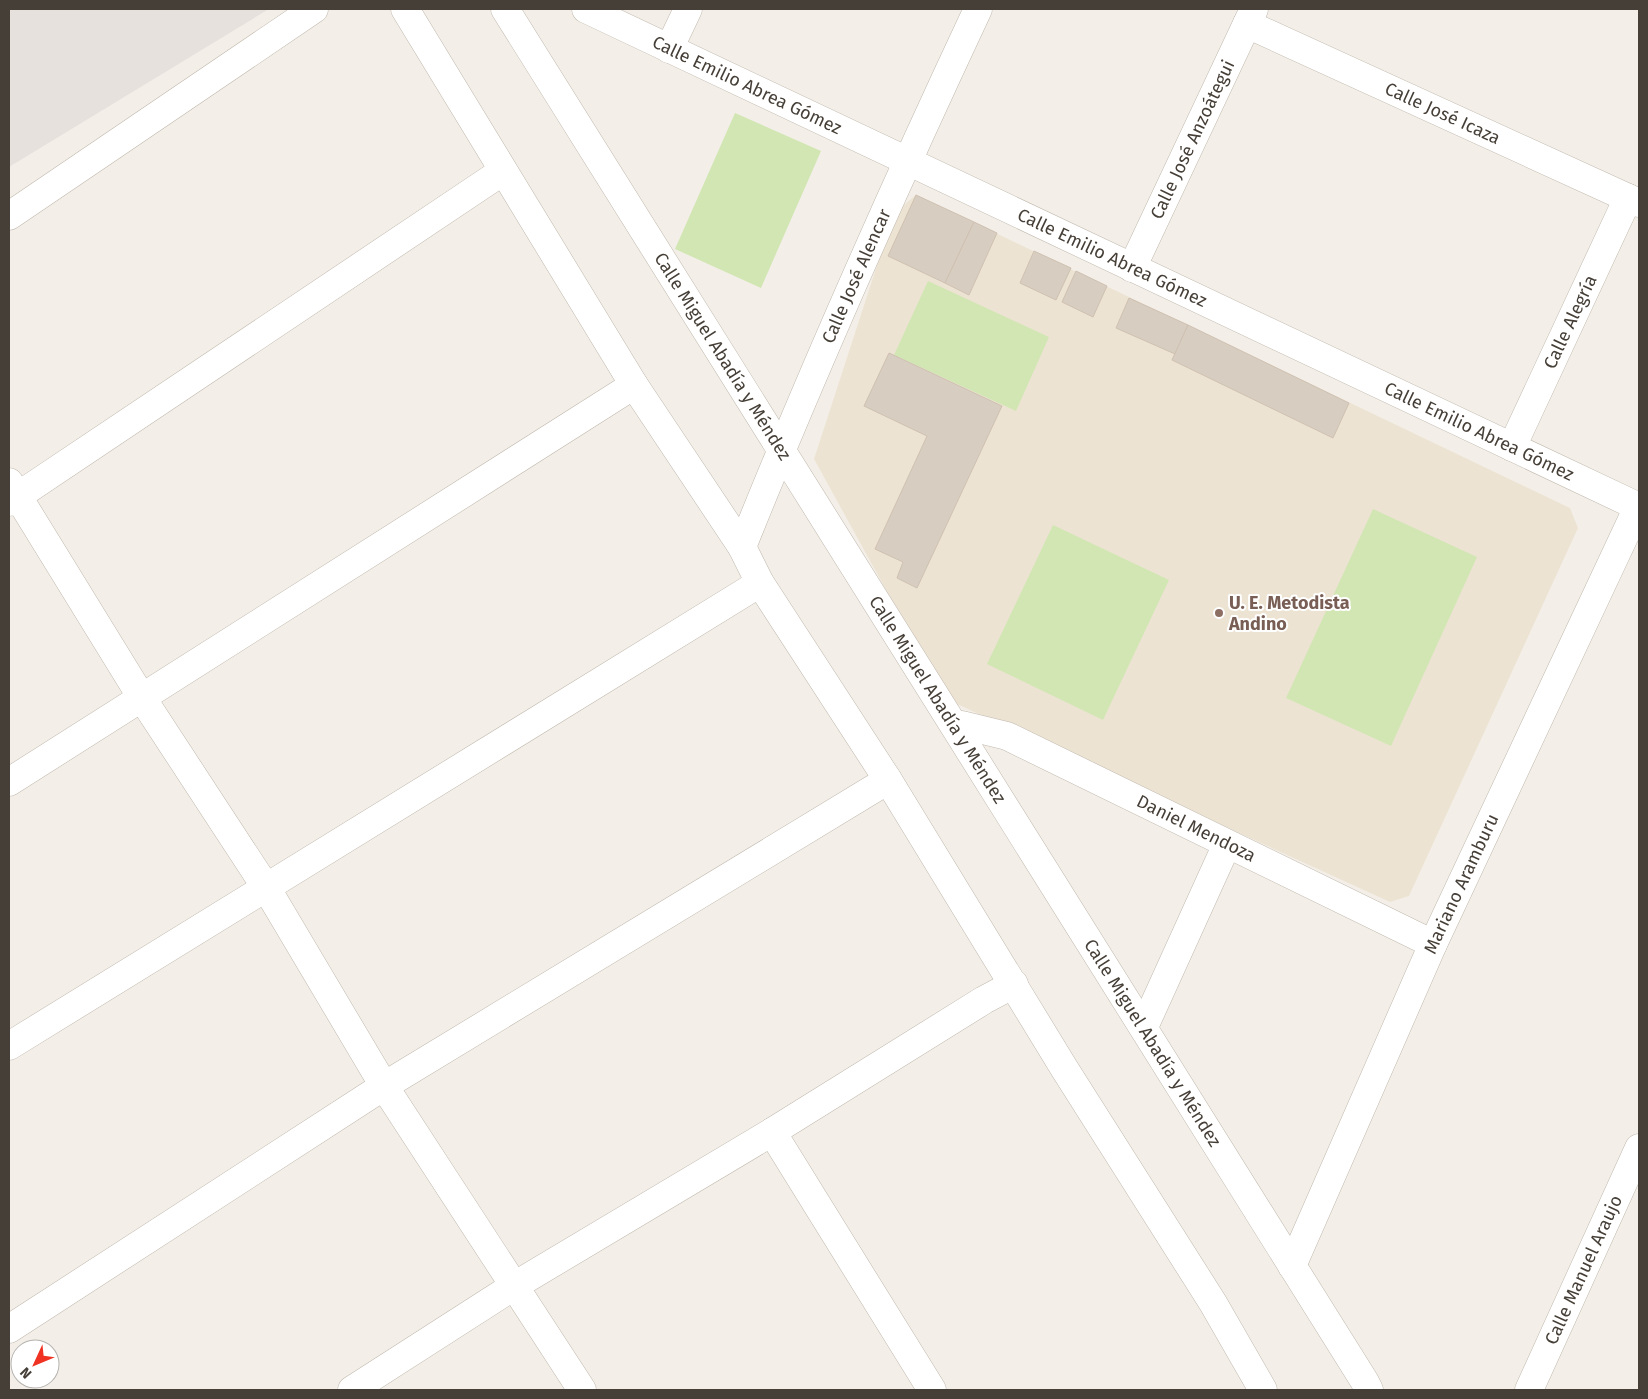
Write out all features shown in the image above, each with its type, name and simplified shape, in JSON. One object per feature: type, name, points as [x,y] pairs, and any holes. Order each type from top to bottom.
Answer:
[{"type":"street","points":[[9,216],[314,9]]},
{"type":"street","points":[[405,9],[634,385],[742,547],[760,583],[888,780],[1064,1068],[1213,1302],[1263,1390]]},
{"type":"street","name":"Calle Miguel Abadía y Méndez","points":[[505,9],[1144,1027],[1369,1390]]},
{"type":"street","name":"Calle Emilio Abrea Gómez","points":[[586,9],[1639,507]]},
{"type":"street","points":[[669,49],[688,9]]},
{"type":"street","name":"Calle José Alencar","points":[[742,547],[781,449],[907,162],[978,9]]},
{"type":"street","name":"Calle José Icaza","points":[[1250,16],[1633,201]]},
{"type":"street","name":"Calle José Anzoátegui","points":[[1132,268],[1250,16]]},
{"type":"street","points":[[503,171],[12,494],[142,698],[267,888],[384,1086],[582,1390]]},
{"type":"street","name":"Calle Alegría","points":[[1512,447],[1633,201]]},
{"type":"street","points":[[9,782],[634,385]]},
{"type":"street","name":"Mariano Aramburu","points":[[1292,1266],[1433,944],[1639,507]]},
{"type":"street","points":[[9,1046],[760,583]]},
{"type":"street","name":"Daniel Mendoza","points":[[955,726],[1007,736],[1433,944]]},
{"type":"street","points":[[9,1328],[384,1086],[888,780]]},
{"type":"street","points":[[1144,1027],[1227,844]]},
{"type":"street","points":[[352,1390],[514,1286],[772,1132],[984,1000],[1014,984]]},
{"type":"street","points":[[772,1132],[932,1390]]},
{"type":"street","name":"Calle Manuel Araujo","points":[[1529,1390],[1639,1148]]},
{"type":"shaded area","points":[[9,9],[269,9],[9,167]]},
{"type":"shaded area","name":"U. E. Metodista Andino","points":[[916,195],[1570,508],[1578,528],[1409,896],[1390,902],[946,699],[814,459],[894,213]]},
{"type":"green space","points":[[735,113],[821,151],[761,288],[675,249]]},
{"type":"green space","points":[[928,281],[1049,337],[1016,411],[894,355]]},
{"type":"green space","points":[[1373,509],[1477,557],[1391,746],[1286,698]]},
{"type":"green space","points":[[1053,525],[1169,580],[1103,720],[987,664]]},
{"type":"building","points":[[916,195],[974,222],[945,283],[888,256]]},
{"type":"building","points":[[974,222],[997,233],[969,295],[945,283]]},
{"type":"building","points":[[1034,251],[1071,268],[1056,300],[1020,283]]},
{"type":"building","points":[[1076,271],[1107,286],[1093,317],[1062,302]]},
{"type":"building","points":[[1129,298],[1188,325],[1175,354],[1116,328]]},
{"type":"building","points":[[1188,325],[1349,403],[1333,438],[1172,360]]},
{"type":"building","points":[[889,353],[1002,406],[917,588],[897,578],[903,562],[875,549],[927,436],[864,406]]},
{"type":"place","name":"U. E. Metodista Andino","points":[[1219,613]]}]
